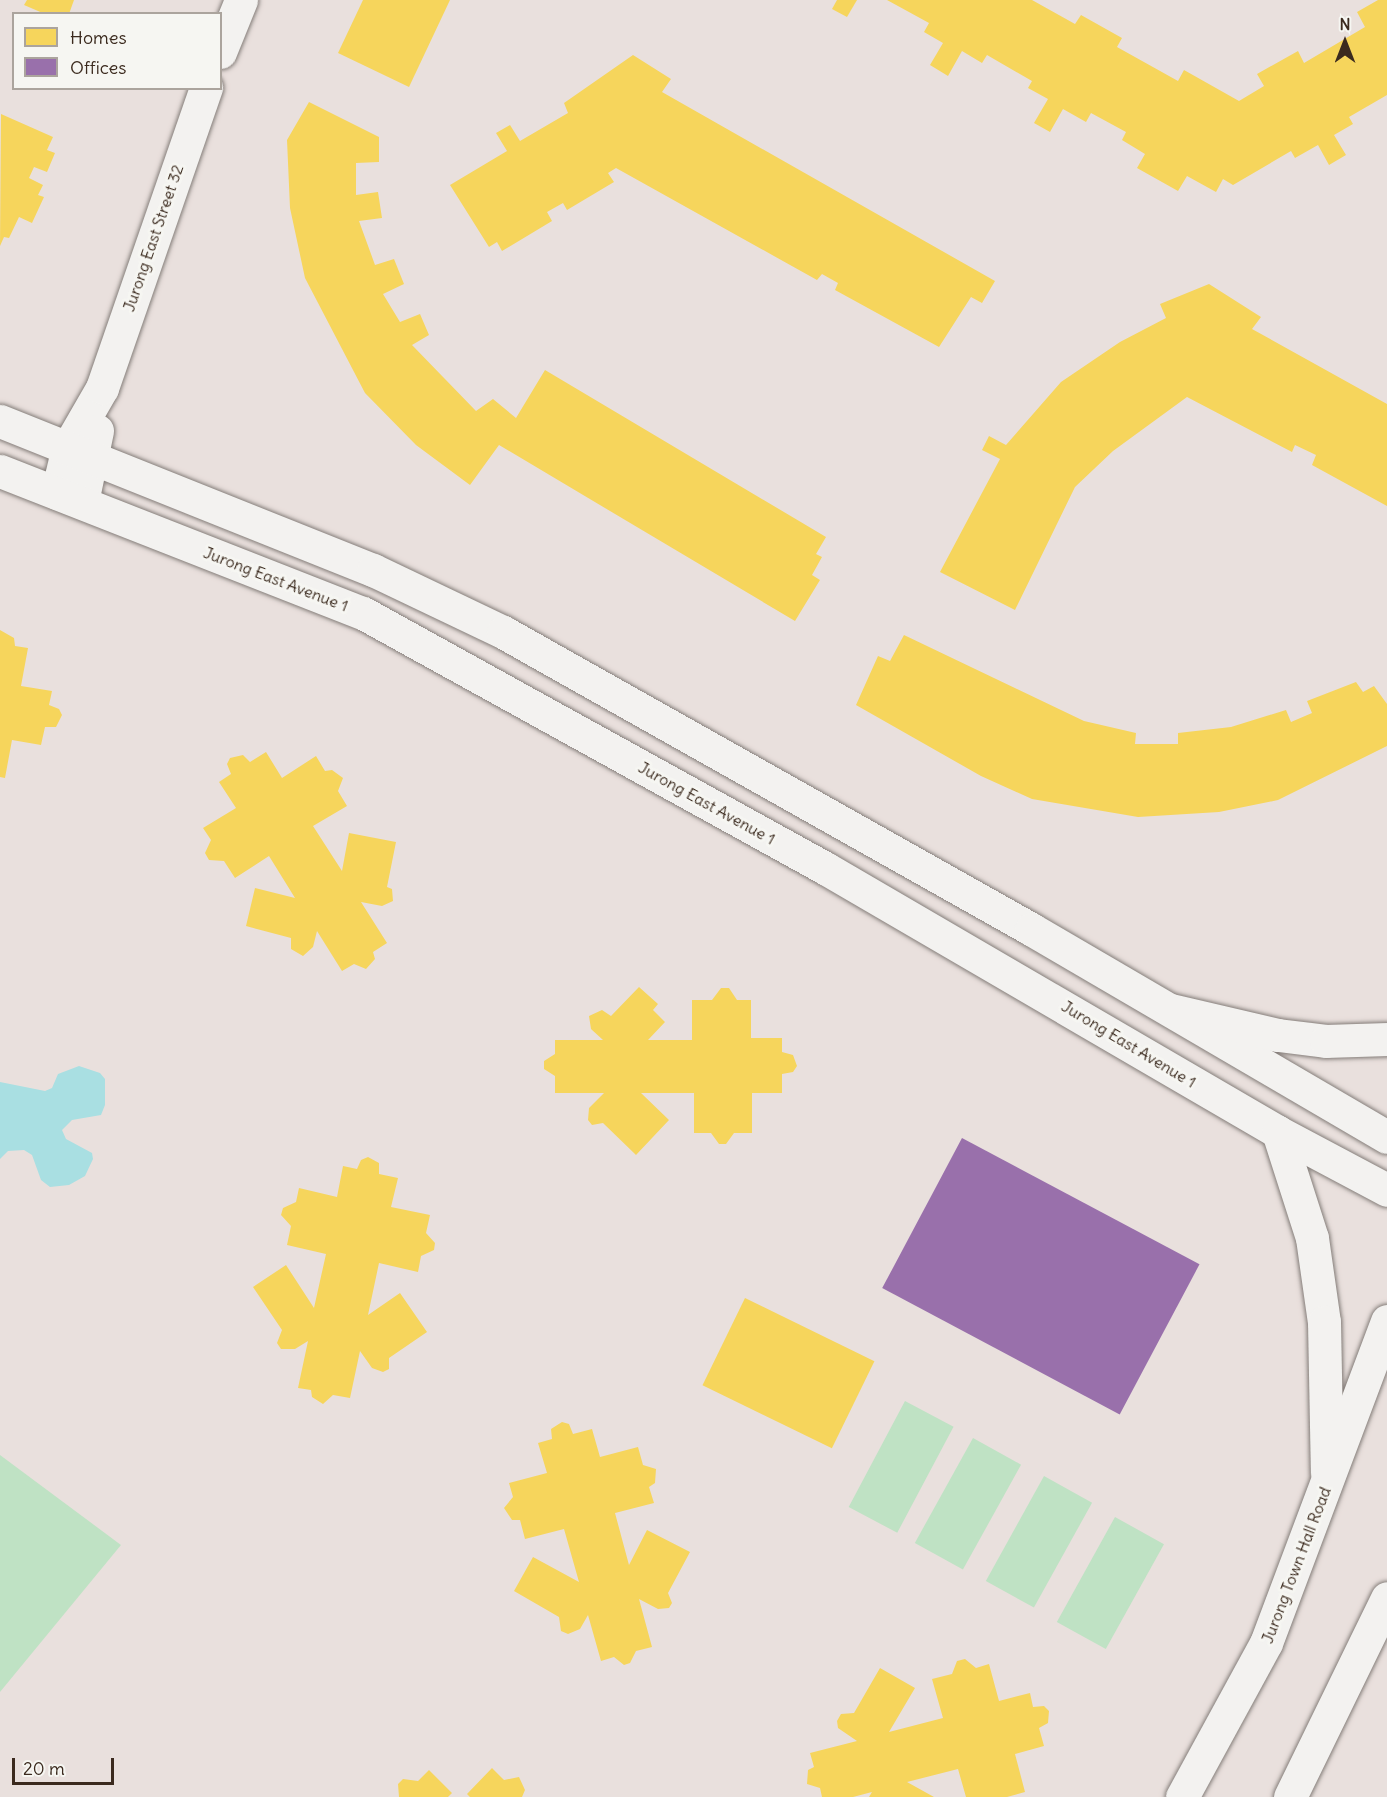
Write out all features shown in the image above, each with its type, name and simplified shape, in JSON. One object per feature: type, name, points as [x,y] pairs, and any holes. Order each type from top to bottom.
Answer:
[{"type":"street","points":[[222,47],[242,0]]},
{"type":"street","name":"Jurong East Street 32","points":[[69,497],[102,388],[205,90]]},
{"type":"street","points":[[0,421],[373,570],[503,632],[1172,1010],[1387,1137]]},
{"type":"street","name":"Jurong East Avenue 1","points":[[0,471],[363,613],[825,868],[1278,1132],[1387,1190]]},
{"type":"street","points":[[1172,1010],[1278,1035],[1326,1041],[1387,1040]]},
{"type":"street","points":[[1278,1132],[1312,1238],[1323,1322],[1322,1408],[1328,1485]]},
{"type":"street","name":"Jurong Town Hall Road","points":[[1182,1797],[1266,1643],[1328,1485],[1387,1322]]},
{"type":"street","points":[[1290,1797],[1387,1598]]},
{"type":"green space","points":[[905,1401],[954,1427],[897,1533],[849,1507]]},
{"type":"green space","points":[[973,1438],[1021,1465],[963,1570],[915,1543]]},
{"type":"green space","points":[[0,1455],[121,1545],[0,1692]]},
{"type":"green space","points":[[1044,1476],[1092,1503],[1034,1608],[986,1581]]},
{"type":"green space","points":[[1115,1517],[1164,1544],[1106,1649],[1057,1622]]},
{"type":"water","points":[[79,1066],[100,1073],[105,1079],[105,1105],[101,1115],[72,1120],[62,1130],[66,1139],[92,1153],[93,1159],[85,1176],[69,1185],[50,1187],[41,1180],[32,1155],[24,1150],[8,1151],[0,1159],[0,1082],[45,1091],[52,1088],[58,1074]]},
{"type":"building: Homes","points":[[27,0],[74,0],[70,12],[40,12],[24,5]]},
{"type":"building: Homes","points":[[363,0],[450,0],[409,87],[338,53]]},
{"type":"building: Homes","points":[[837,0],[857,0],[847,17],[832,9]]},
{"type":"building: Homes","points":[[887,0],[1032,0],[1075,24],[1081,15],[1122,38],[1117,47],[1178,81],[1184,70],[1239,101],[1264,86],[1257,74],[1298,51],[1304,63],[1365,27],[1357,12],[1378,0],[1387,0],[1387,95],[1349,117],[1353,124],[1334,135],[1346,155],[1329,165],[1318,145],[1295,158],[1291,151],[1233,185],[1223,179],[1216,192],[1187,176],[1178,191],[1137,168],[1145,154],[1122,140],[1126,132],[1091,113],[1086,122],[1063,109],[1050,132],[1034,123],[1048,99],[1028,88],[1032,81],[987,55],[982,63],[962,51],[948,76],[930,65],[943,43],[924,32],[929,23]]},
{"type":"building: Homes","points":[[633,55],[671,79],[662,92],[995,281],[982,303],[971,297],[939,347],[835,290],[838,283],[822,274],[817,280],[616,168],[608,173],[614,182],[567,210],[563,203],[547,212],[552,221],[502,251],[497,242],[489,247],[450,185],[507,151],[496,133],[510,125],[520,141],[568,113],[564,103]]},
{"type":"building: Homes","points":[[309,102],[379,137],[379,162],[356,163],[356,195],[378,192],[382,218],[359,221],[375,265],[394,259],[404,284],[383,294],[400,322],[420,314],[429,335],[412,345],[476,411],[493,399],[516,418],[545,370],[826,537],[816,554],[822,557],[812,575],[820,580],[795,621],[499,445],[470,485],[416,445],[365,393],[305,278],[290,208],[287,140]]},
{"type":"building: Homes","points":[[1,114],[53,137],[47,150],[55,153],[47,172],[34,167],[29,178],[43,185],[38,195],[44,197],[32,223],[19,217],[9,238],[4,237],[0,246]]},
{"type":"building: Homes","points":[[1209,284],[1261,317],[1252,329],[1387,404],[1387,506],[1312,465],[1316,455],[1295,445],[1292,452],[1187,397],[1113,451],[1075,487],[1015,610],[940,572],[1000,459],[982,450],[989,436],[1006,445],[1061,382],[1120,342],[1166,318],[1160,304]]},
{"type":"building: Homes","points":[[0,630],[14,638],[15,646],[28,648],[21,686],[52,691],[49,705],[59,709],[62,715],[56,727],[45,727],[41,745],[12,740],[5,778],[0,777]]},
{"type":"building: Homes","points":[[904,635],[1084,721],[1136,733],[1135,744],[1178,744],[1178,733],[1231,727],[1286,710],[1291,722],[1312,713],[1307,701],[1356,682],[1363,692],[1374,686],[1387,704],[1387,746],[1278,800],[1219,812],[1138,817],[1032,799],[981,776],[856,705],[878,656],[890,661]]},
{"type":"building: Homes","points":[[266,752],[282,778],[316,756],[325,771],[332,770],[343,778],[338,791],[347,806],[313,826],[342,871],[349,833],[396,842],[387,887],[392,889],[393,901],[382,906],[361,902],[387,943],[373,952],[375,959],[366,969],[354,964],[342,971],[317,931],[313,947],[303,956],[291,949],[291,938],[246,926],[255,888],[295,898],[269,856],[235,878],[224,861],[209,860],[205,853],[211,840],[203,828],[236,808],[219,782],[231,774],[227,764],[230,758],[243,755],[250,762]]},
{"type":"building: Homes","points":[[639,987],[658,1004],[653,1010],[665,1022],[648,1040],[692,1040],[692,1000],[712,1000],[721,988],[729,988],[737,1000],[751,1000],[751,1038],[782,1038],[782,1052],[793,1055],[797,1066],[793,1072],[782,1074],[782,1093],[752,1093],[752,1133],[734,1133],[726,1144],[719,1144],[711,1133],[694,1133],[694,1093],[641,1093],[669,1120],[636,1155],[603,1123],[592,1125],[588,1120],[589,1108],[604,1093],[555,1093],[555,1076],[544,1069],[544,1061],[555,1054],[555,1040],[603,1040],[591,1029],[589,1016],[602,1010],[611,1016]]},
{"type":"building: Homes","points":[[368,1157],[379,1163],[379,1174],[398,1178],[391,1207],[430,1215],[426,1233],[435,1243],[434,1250],[421,1256],[418,1272],[379,1263],[368,1315],[400,1293],[427,1332],[389,1358],[389,1369],[383,1372],[372,1368],[360,1351],[350,1398],[333,1395],[323,1404],[312,1397],[311,1390],[298,1388],[308,1341],[295,1349],[281,1349],[277,1343],[282,1330],[253,1287],[286,1265],[314,1308],[326,1254],[287,1245],[291,1226],[281,1215],[283,1208],[296,1202],[299,1188],[337,1197],[343,1166],[357,1169],[361,1160]]},
{"type":"building: Homes","points":[[745,1298],[874,1361],[832,1448],[702,1385]]},
{"type":"building: Homes","points":[[562,1422],[569,1424],[573,1434],[592,1429],[600,1457],[638,1447],[643,1465],[656,1469],[655,1483],[649,1487],[654,1503],[615,1513],[629,1565],[647,1530],[690,1552],[668,1593],[672,1603],[669,1608],[658,1609],[639,1599],[652,1647],[636,1651],[630,1663],[624,1665],[614,1657],[601,1661],[588,1615],[580,1629],[568,1634],[561,1631],[559,1617],[514,1591],[533,1557],[579,1582],[564,1529],[525,1539],[520,1520],[512,1520],[504,1508],[513,1497],[509,1483],[547,1473],[538,1443],[552,1439],[551,1429]]},
{"type":"building: Homes","points":[[965,1659],[976,1668],[989,1664],[999,1701],[1030,1693],[1033,1707],[1044,1706],[1049,1711],[1048,1723],[1039,1728],[1044,1746],[1015,1754],[1025,1792],[1007,1797],[966,1797],[958,1769],[907,1782],[934,1797],[869,1797],[872,1792],[853,1797],[822,1797],[820,1788],[807,1784],[808,1770],[814,1767],[810,1753],[857,1741],[838,1728],[837,1721],[841,1714],[854,1713],[880,1668],[915,1688],[889,1732],[943,1718],[932,1679],[952,1674],[957,1661]]},
{"type":"building: Homes","points":[[492,1768],[504,1780],[519,1777],[525,1790],[522,1797],[470,1797],[467,1794]]},
{"type":"building: Homes","points":[[429,1770],[452,1793],[448,1797],[399,1797],[398,1784],[403,1779],[418,1781]]},
{"type":"building: Offices","points":[[962,1138],[1200,1264],[1120,1414],[882,1288]]}]
